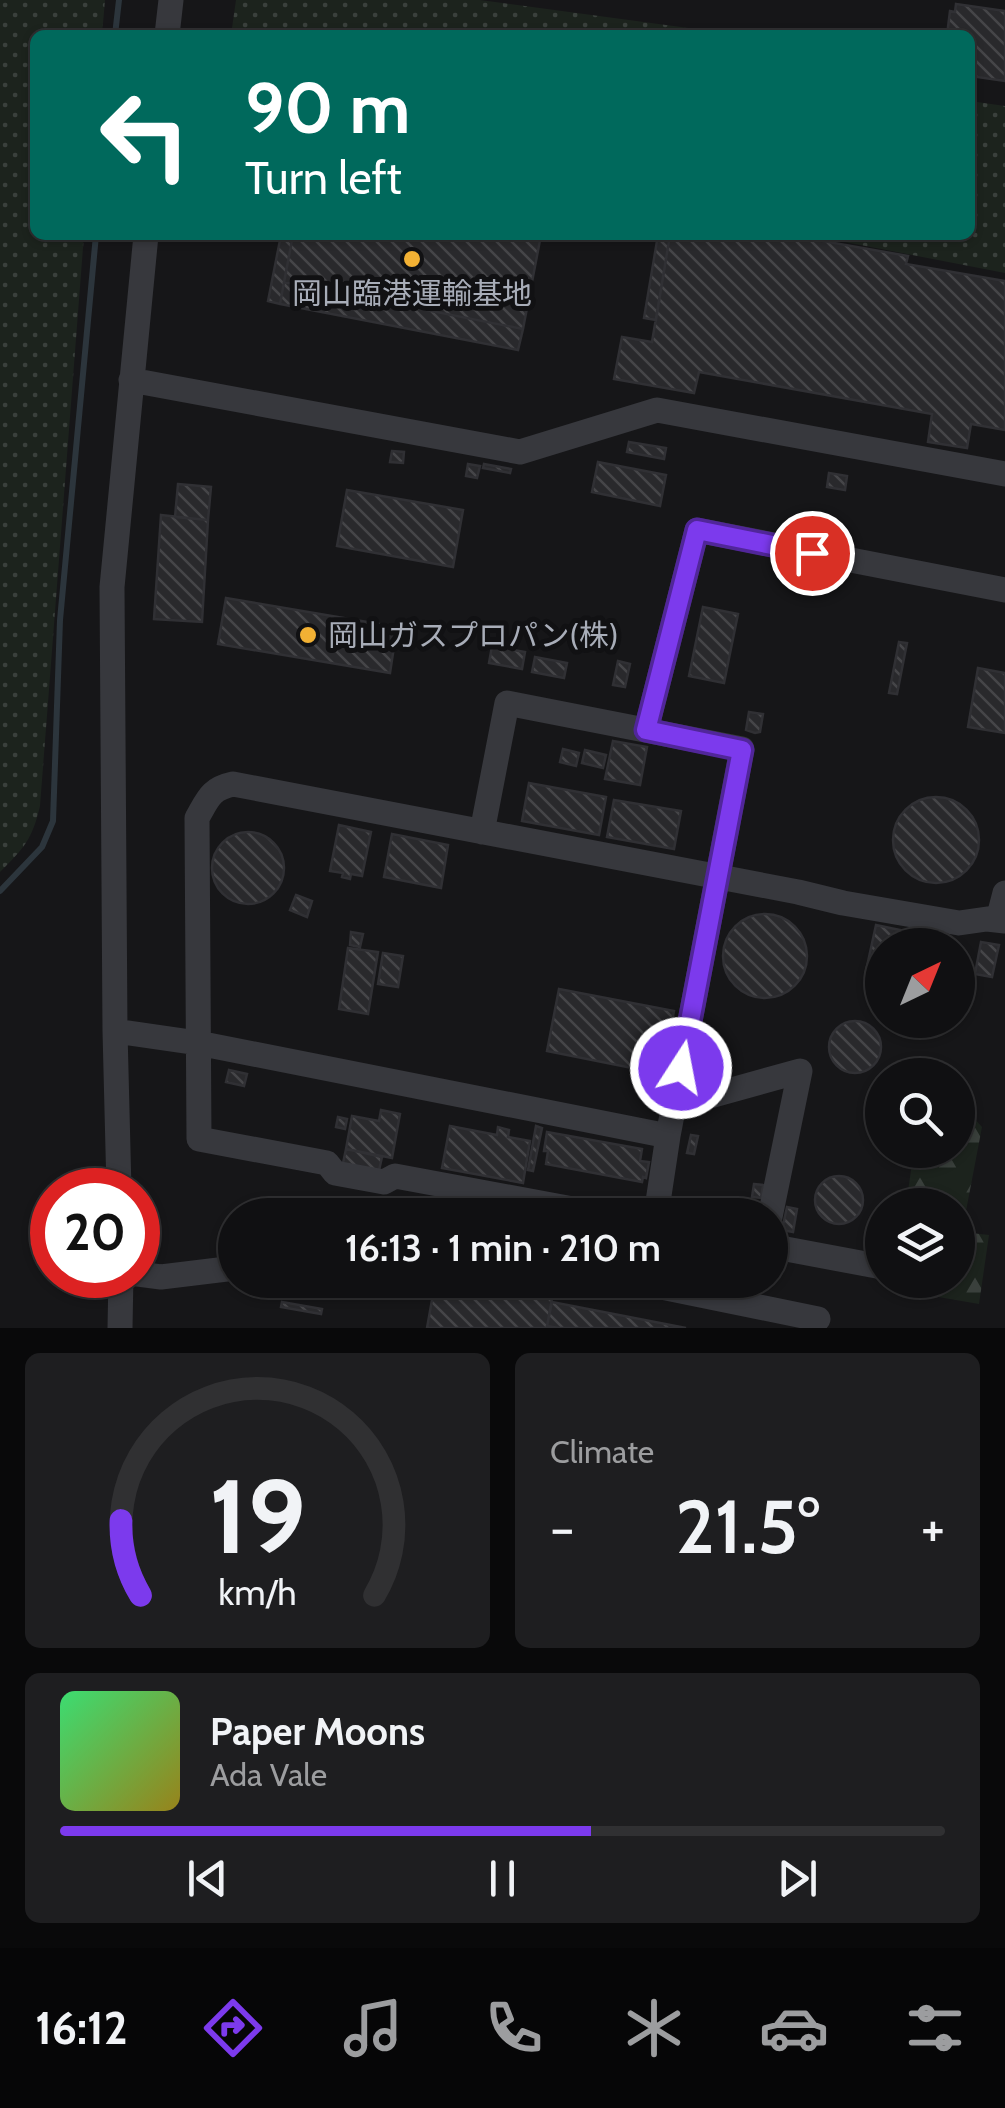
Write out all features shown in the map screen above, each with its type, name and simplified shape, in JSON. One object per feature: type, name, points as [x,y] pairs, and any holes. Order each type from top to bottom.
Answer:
[{"type":"street","points":[[168,30],[171,0]]},
{"type":"street","points":[[118,1168],[112,587],[145,240]]},
{"type":"street","points":[[131,380],[520,452],[658,410],[1005,474]]},
{"type":"street","points":[[646,730],[697,530],[1005,590]]},
{"type":"street","points":[[482,832],[507,703],[742,750],[659,1198]]},
{"type":"street","points":[[514,1198],[395,1176],[384,1182],[335,1173],[327,1162],[199,1138],[197,818],[210,795],[219,788],[233,784],[959,923],[1002,921],[1005,892]]},
{"type":"street","points":[[115,1031],[198,1043],[668,1136]]},
{"type":"street","points":[[674,1106],[800,1071],[774,1198]]},
{"type":"street","points":[[788,1249],[865,1264]]},
{"type":"street","points":[[160,1277],[218,1270]]},
{"type":"street","points":[[120,1328],[121,1298]]},
{"type":"street","points":[[715,1298],[818,1319]]},
{"type":"green space","points":[[0,0],[105,0],[102,30],[30,30],[30,240],[84,240],[40,806],[26,843],[0,872]]},
{"type":"green space","points":[[236,0],[480,0],[703,30],[232,30]]},
{"type":"green space","points":[[975,102],[1005,106],[1005,273],[835,240],[975,240]]},
{"type":"green space","points":[[975,1119],[982,1127],[975,1164]]},
{"type":"green space","points":[[911,1168],[974,1168],[970,1188],[908,1188]]},
{"type":"green space","points":[[975,1233],[989,1235],[979,1304],[944,1298],[975,1298]]},
{"type":"building","points":[[956,4],[1005,11],[1005,81],[975,77],[975,30],[948,30],[950,11],[955,12]]},
{"type":"building","points":[[280,240],[292,240],[280,304],[268,301]]},
{"type":"building","name":"岡山臨港運輸基地","points":[[292,240],[540,240],[523,329],[284,282]]},
{"type":"building","points":[[657,240],[669,240],[656,320],[644,318]]},
{"type":"building","points":[[669,240],[817,240],[908,256],[906,264],[1005,281],[1005,430],[971,424],[967,448],[928,442],[932,414],[699,372],[694,393],[614,379],[622,337],[652,342]]},
{"type":"building","points":[[284,282],[523,329],[518,350],[280,304]]},
{"type":"building","points":[[629,442],[666,448],[664,459],[627,452]]},
{"type":"building","points":[[392,451],[404,452],[403,463],[390,462]]},
{"type":"building","points":[[598,462],[666,475],[660,506],[592,492]]},
{"type":"building","points":[[468,464],[480,466],[477,478],[466,476]]},
{"type":"building","points":[[484,464],[511,469],[510,473],[483,468]]},
{"type":"building","points":[[829,473],[847,476],[845,490],[827,487]]},
{"type":"building","points":[[178,484],[211,487],[208,520],[175,517]]},
{"type":"building","points":[[347,490],[463,510],[453,567],[337,546]]},
{"type":"building","points":[[161,515],[208,520],[202,622],[154,619]]},
{"type":"building","name":"岡山ガスプロパン(株)","points":[[226,598],[397,627],[390,673],[218,644]]},
{"type":"building","points":[[703,607],[738,614],[724,683],[689,676]]},
{"type":"building","points":[[899,642],[907,643],[897,694],[889,693]]},
{"type":"building","points":[[492,646],[525,652],[522,669],[489,663]]},
{"type":"building","points":[[535,657],[567,663],[564,678],[532,672]]},
{"type":"building","points":[[618,661],[630,664],[625,687],[613,685]]},
{"type":"building","points":[[978,668],[1005,673],[1005,733],[968,727]]},
{"type":"building","points":[[749,712],[763,714],[760,732],[746,730]]},
{"type":"building","points":[[613,741],[647,747],[640,785],[605,779]]},
{"type":"building","points":[[563,749],[579,753],[576,766],[560,762]]},
{"type":"building","points":[[585,750],[606,755],[603,768],[582,763]]},
{"type":"building","points":[[529,783],[606,797],[599,835],[522,821]]},
{"type":"building","points":[[936,797],[966,810],[979,840],[966,870],[936,883],[906,870],[893,840],[906,810]]},
{"type":"building","points":[[614,800],[681,811],[674,849],[607,837]]},
{"type":"building","points":[[339,825],[371,832],[362,876],[351,874],[350,879],[330,871]]},
{"type":"building","points":[[248,832],[273,843],[284,868],[273,893],[248,904],[223,893],[212,868],[223,843]]},
{"type":"building","points":[[392,834],[448,845],[441,888],[384,877]]},
{"type":"building","points":[[296,895],[312,901],[307,917],[290,910]]},
{"type":"building","points":[[765,914],[781,917],[795,926],[804,940],[804,972],[795,986],[781,995],[765,998],[749,995],[735,986],[726,972],[723,956],[726,940],[735,926],[749,917]]},
{"type":"building","points":[[351,932],[363,934],[360,947],[350,945]]},
{"type":"building","points":[[981,942],[999,945],[992,977],[975,974]]},
{"type":"building","points":[[348,948],[378,952],[368,1014],[339,1009]]},
{"type":"building","points":[[383,953],[403,956],[398,987],[378,984]]},
{"type":"building","points":[[559,989],[674,1011],[662,1074],[547,1051]]},
{"type":"building","points":[[845,1023],[865,1023],[865,1038],[879,1038],[879,1057],[865,1058],[865,1071],[845,1071],[831,1057],[831,1037]]},
{"type":"building","points":[[229,1070],[247,1074],[244,1086],[226,1082]]},
{"type":"building","points":[[381,1110],[400,1114],[392,1158],[346,1149],[352,1116],[379,1121]]},
{"type":"building","points":[[338,1117],[347,1119],[345,1129],[336,1127]]},
{"type":"building","points":[[450,1126],[497,1135],[498,1127],[509,1130],[508,1137],[530,1141],[523,1183],[442,1168]]},
{"type":"building","points":[[536,1126],[542,1128],[533,1171],[528,1170]]},
{"type":"building","points":[[547,1132],[642,1149],[640,1161],[649,1162],[646,1178],[642,1182],[546,1164]]},
{"type":"building","points":[[691,1135],[698,1136],[694,1154],[687,1153]]},
{"type":"building","points":[[346,1149],[382,1157],[378,1175],[342,1168]]},
{"type":"building","points":[[839,1176],[856,1183],[863,1200],[856,1217],[839,1224],[822,1217],[815,1200],[822,1183]]},
{"type":"building","points":[[754,1184],[763,1185],[761,1198],[752,1197]]},
{"type":"building","points":[[788,1207],[797,1209],[793,1232],[788,1231]]},
{"type":"building","points":[[432,1298],[552,1298],[547,1326],[559,1328],[427,1328]]},
{"type":"building","points":[[282,1302],[322,1309],[321,1314],[281,1307]]},
{"type":"building","points":[[552,1302],[686,1328],[547,1326]]},
{"type":"waterway","points":[[116,30],[119,0]]},
{"type":"waterway","points":[[0,891],[42,847],[53,821],[60,620],[96,240]]},
{"type":"place","name":"岡山臨港運輸基地","points":[[412,259]]},
{"type":"place","name":"岡山ガスプロパン(株)","points":[[308,635]]},
{"type":"route","points":[[681,1068],[742,750],[646,730],[697,530],[812,553]]}]
